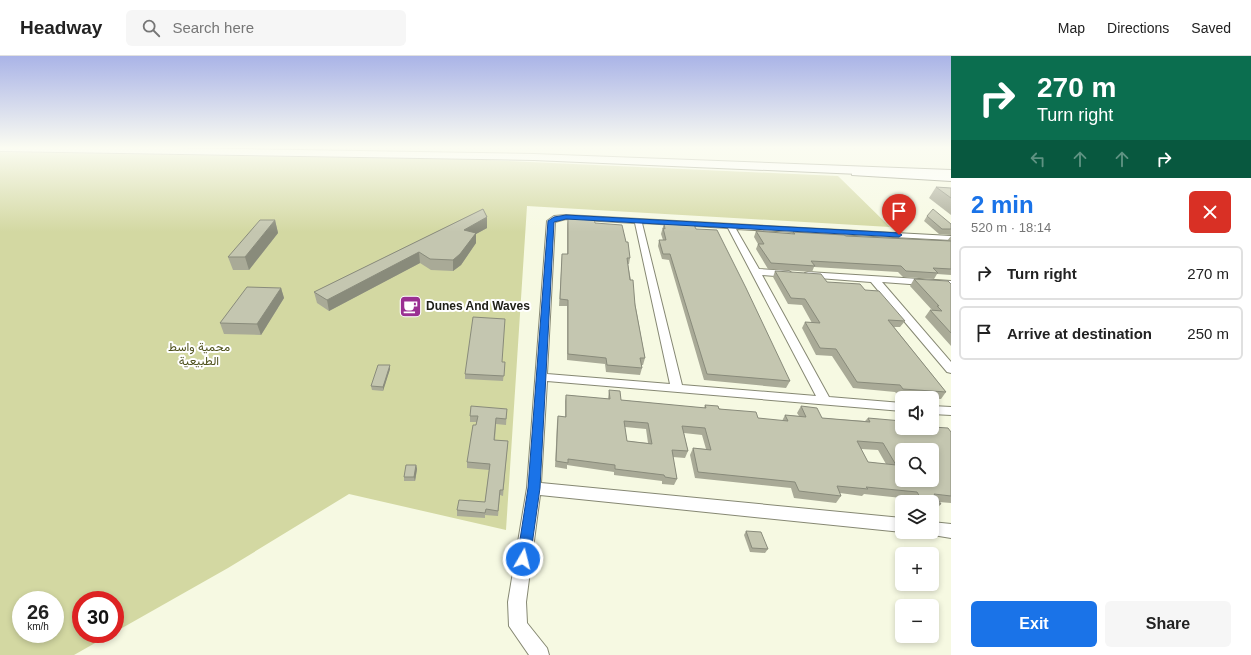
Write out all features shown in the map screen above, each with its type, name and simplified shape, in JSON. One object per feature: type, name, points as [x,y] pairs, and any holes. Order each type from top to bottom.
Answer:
[{"type":"street","points":[[917,176],[951,178]]},
{"type":"street","points":[[540,655],[518,626],[517,608],[534,488],[551,221],[557,218],[566,217],[951,238]]},
{"type":"street","points":[[638,221],[677,388]]},
{"type":"street","points":[[731,226],[825,401]]},
{"type":"street","points":[[756,272],[951,284]]},
{"type":"street","points":[[874,279],[951,369]]},
{"type":"street","points":[[541,377],[895,406]]},
{"type":"street","points":[[534,488],[895,525]]},
{"type":"street","points":[[939,529],[951,530]]},
{"type":"green space","name":"محمية واسط الطبيعية","points":[[0,176],[838,176],[890,227],[527,206],[506,530],[349,494],[228,568],[124,627],[124,591],[72,591],[72,643],[95,643],[74,655],[0,655]]},
{"type":"building","points":[[936,187],[951,188],[951,198]]},
{"type":"building","points":[[483,209],[487,217],[464,230],[476,233],[460,254],[453,260],[430,259],[419,252],[327,300],[314,292]]},
{"type":"building","points":[[933,209],[951,224],[951,229],[942,229],[927,216]]},
{"type":"building","points":[[568,218],[594,219],[595,223],[622,225],[626,242],[628,242],[630,258],[627,258],[630,280],[633,280],[635,305],[645,358],[640,358],[642,368],[607,365],[606,358],[568,354],[568,300],[560,299],[562,254],[568,254]]},
{"type":"building","points":[[260,220],[275,220],[245,257],[228,257]]},
{"type":"building","points":[[664,223],[694,225],[696,229],[717,230],[790,381],[707,374],[670,254],[663,254],[659,240],[666,240],[663,228],[665,229]]},
{"type":"building","points":[[756,231],[951,241],[951,269],[933,268],[938,273],[906,271],[901,266],[811,261],[815,266],[771,263],[758,244],[764,244]]},
{"type":"building","points":[[775,271],[821,274],[827,282],[860,284],[865,290],[879,291],[905,321],[888,320],[946,392],[903,389],[900,385],[857,382],[836,349],[820,348],[805,322],[820,323],[805,299],[791,298]]},
{"type":"building","points":[[914,279],[948,281],[951,284],[951,333],[930,310],[942,311],[937,306],[939,306]]},
{"type":"building","points":[[247,287],[281,288],[257,324],[220,323]]},
{"type":"building","points":[[473,317],[505,319],[502,362],[505,362],[504,376],[465,374]]},
{"type":"building","points":[[378,365],[390,365],[383,387],[371,386]]},
{"type":"building","points":[[609,390],[620,391],[621,400],[706,408],[705,405],[718,406],[719,409],[756,412],[758,418],[788,421],[785,415],[806,417],[801,406],[817,408],[822,418],[870,422],[868,418],[895,420],[895,435],[939,435],[939,427],[948,428],[951,432],[951,496],[934,494],[935,495],[919,495],[917,492],[837,486],[841,496],[799,491],[795,482],[698,472],[693,448],[711,450],[705,428],[682,426],[688,451],[672,450],[677,479],[665,477],[664,475],[615,469],[615,465],[568,459],[568,463],[556,461],[558,416],[566,417],[566,395],[610,399]],"holes":[[[624,421],[648,423],[652,444],[627,441]]]},
{"type":"building","points":[[471,406],[507,409],[506,419],[496,418],[494,440],[508,441],[503,490],[500,490],[498,511],[486,509],[485,513],[457,510],[459,500],[485,502],[490,464],[467,462],[473,425],[476,425],[478,416],[470,416]]},
{"type":"building","points":[[406,465],[416,465],[414,477],[404,477]]},
{"type":"building","points":[[746,531],[761,532],[768,549],[752,548]]},
{"type":"place","name":"Dunes And Waves","points":[[410,306]]},
{"type":"route","points":[[523,559],[534,488],[551,221],[557,218],[566,217],[899,235]]}]
